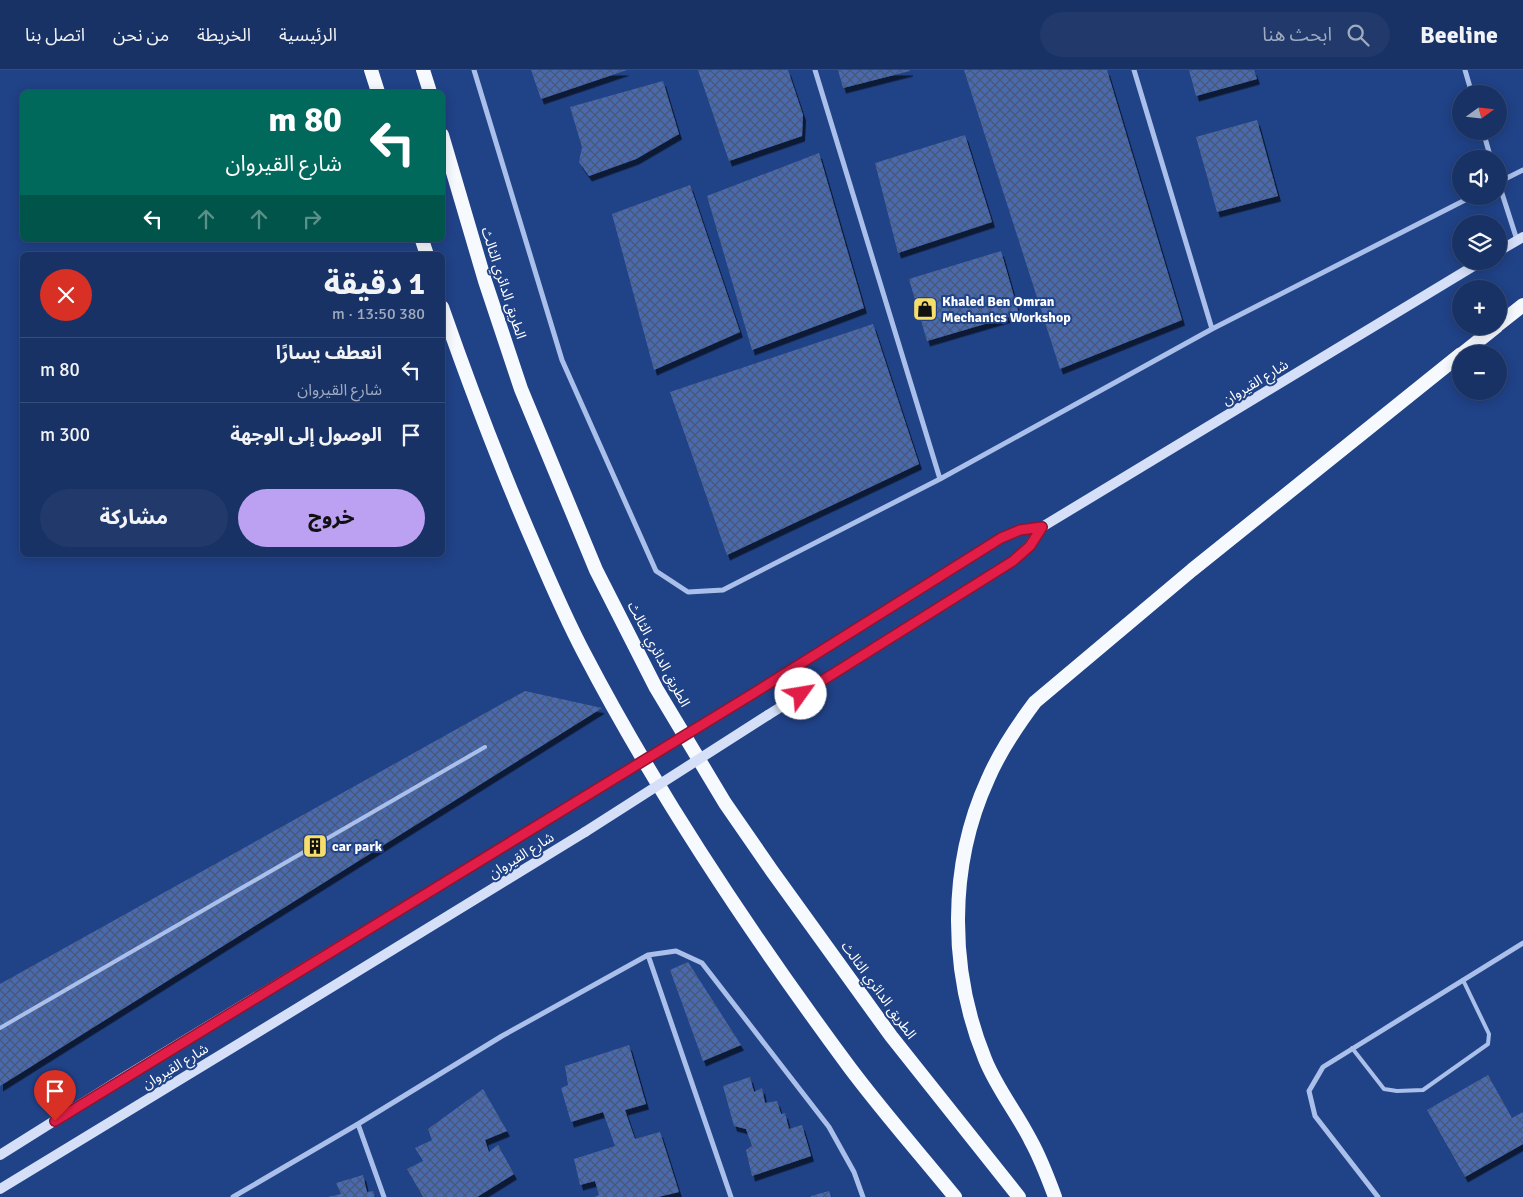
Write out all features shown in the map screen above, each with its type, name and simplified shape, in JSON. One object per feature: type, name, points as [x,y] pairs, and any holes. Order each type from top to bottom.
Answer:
[{"type":"highway","points":[[372,70],[377,90]]},
{"type":"highway","points":[[423,70],[429,90]]},
{"type":"highway","name":"الطريق الدائري الثالث","points":[[445,145],[485,281],[522,389],[596,570],[656,688],[725,803],[772,871],[892,1036],[1019,1197]]},
{"type":"highway","points":[[1507,318],[1523,305]]},
{"type":"highway","points":[[445,316],[475,401],[552,587],[583,652],[620,717],[687,831],[743,916],[851,1068],[952,1195]]},
{"type":"highway","points":[[1473,345],[1486,335]]},
{"type":"highway","points":[[1055,1197],[1031,1140],[1000,1092],[985,1060],[964,992],[958,923],[962,866],[974,815],[987,779],[1017,726],[1035,702],[1192,570],[1452,362]]},
{"type":"main road","points":[[1507,246],[1520,238]]},
{"type":"main road","name":"شارع القيروان","points":[[0,1155],[754,693],[1001,538],[1020,530],[1042,527],[1467,270]]},
{"type":"main road","name":"شارع القيروان","points":[[0,1188],[313,999],[584,832],[1013,561],[1030,546],[1042,527]]},
{"type":"street","points":[[474,70],[562,360],[656,571],[688,592],[723,590],[940,479],[1212,329],[1455,205]]},
{"type":"street","points":[[816,70],[940,479]]},
{"type":"street","points":[[1134,70],[1212,329]]},
{"type":"street","points":[[1465,70],[1469,85]]},
{"type":"street","points":[[1507,179],[1523,170]]},
{"type":"street","points":[[1507,204],[1520,238]]},
{"type":"street","points":[[1378,1197],[1315,1116],[1309,1091],[1323,1066],[1523,943]]},
{"type":"street","points":[[233,1197],[358,1124],[502,1036],[648,955],[676,951],[702,963],[829,1127],[854,1172],[862,1197]]},
{"type":"street","points":[[648,955],[731,1197]]},
{"type":"street","points":[[358,1124],[384,1197]]},
{"type":"street","points":[[246,1190],[248,1197]]},
{"type":"lane","points":[[0,1028],[485,747]]},
{"type":"lane","points":[[1352,1048],[1384,1089],[1397,1092],[1423,1090],[1488,1044],[1489,1034],[1463,980]]},
{"type":"building","points":[[531,70],[627,70],[541,99]]},
{"type":"building","points":[[698,70],[788,70],[803,115],[802,136],[729,161]]},
{"type":"building","points":[[838,70],[910,70],[910,71],[843,88]]},
{"type":"building","points":[[964,70],[1107,70],[1182,320],[1060,369]]},
{"type":"building","points":[[1189,70],[1254,70],[1257,79],[1196,96]]},
{"type":"building","points":[[663,81],[679,134],[636,159],[589,176],[579,162],[582,147],[570,107]]},
{"type":"building","points":[[1257,120],[1278,196],[1217,212],[1196,137]]},
{"type":"building","points":[[965,135],[992,222],[898,253],[875,163]]},
{"type":"building","points":[[819,153],[864,308],[752,350],[707,196]]},
{"type":"building","points":[[690,185],[740,332],[654,370],[612,214]]},
{"type":"building","points":[[1001,251],[1019,314],[927,341],[909,279]]},
{"type":"building","points":[[873,324],[919,464],[727,555],[670,392]]},
{"type":"building","name":"car park","points":[[525,691],[602,708],[0,1086],[0,984]]},
{"type":"building","points":[[688,962],[741,1045],[703,1061],[670,970]]},
{"type":"building","points":[[629,1045],[646,1104],[625,1110],[629,1122],[635,1139],[660,1132],[679,1192],[658,1197],[594,1197],[599,1195],[595,1181],[580,1185],[574,1159],[615,1146],[603,1112],[571,1122],[561,1088],[568,1085],[565,1066]]},
{"type":"building","points":[[1488,1075],[1512,1118],[1523,1112],[1523,1144],[1465,1177],[1427,1110]]},
{"type":"building","points":[[750,1077],[754,1092],[762,1088],[765,1103],[777,1101],[781,1114],[785,1113],[789,1129],[802,1125],[811,1156],[752,1176],[746,1150],[752,1146],[746,1129],[734,1126],[723,1086]]},
{"type":"building","points":[[483,1089],[507,1131],[485,1140],[489,1152],[498,1145],[514,1174],[477,1197],[423,1197],[407,1169],[423,1161],[415,1148],[432,1140],[428,1129]]},
{"type":"building","points":[[363,1175],[367,1192],[373,1191],[375,1197],[328,1197],[341,1194],[336,1183]]},
{"type":"building","points":[[829,1191],[831,1197],[811,1197],[811,1196]]},
{"type":"place","name":"Khaled Ben Omran Mechanics Workshop","points":[[925,309]]},
{"type":"place","name":"car park","points":[[315,846]]},
{"type":"route","points":[[55,1121],[754,693],[1001,538],[1010,533],[1031,527],[1042,527],[1030,546],[1013,561],[801,694]]}]
